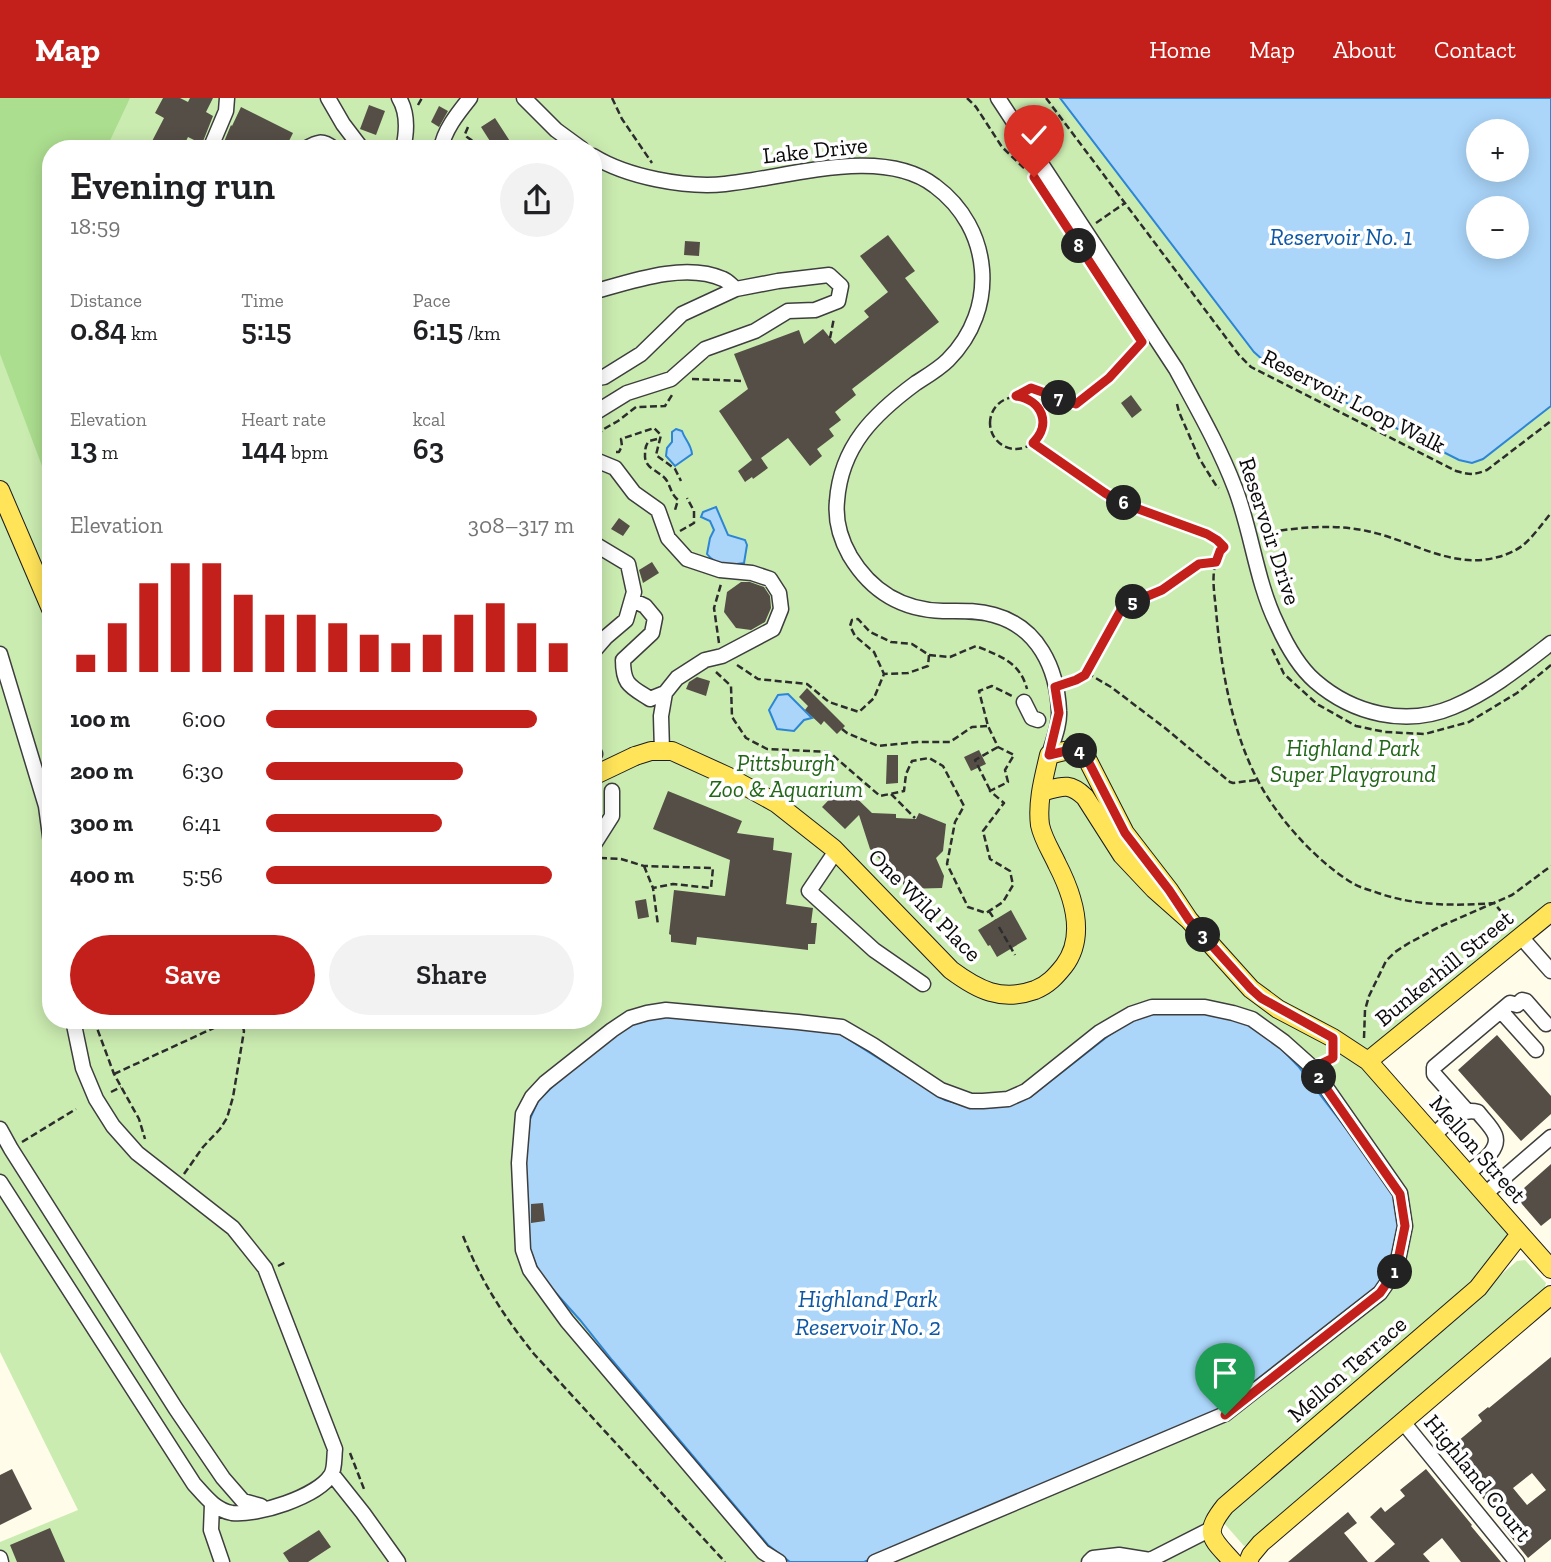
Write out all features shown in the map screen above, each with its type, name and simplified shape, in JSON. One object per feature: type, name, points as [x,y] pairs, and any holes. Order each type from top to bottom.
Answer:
[{"type":"main road","points":[[0,490],[42,588]]},
{"type":"main road","points":[[1049,755],[1074,749],[1085,755],[1125,833],[1189,920]]},
{"type":"main road","name":"One Wild Place","points":[[602,772],[651,751],[672,751],[756,791],[796,817],[836,851],[951,970],[972,985],[987,991],[1014,995],[1027,993],[1055,978],[1067,962],[1076,937],[1070,894],[1040,825],[1041,792],[1049,755]]},
{"type":"main road","points":[[1041,792],[1065,786],[1078,790],[1122,855],[1154,890],[1189,920],[1251,989],[1261,998],[1368,1061]]},
{"type":"main road","name":"Bunkerhill Street","points":[[1368,1061],[1518,932],[1551,912]]},
{"type":"main road","name":"Mellon Street","points":[[1368,1061],[1551,1269]]},
{"type":"main road","name":"Mellon Terrace","points":[[1212,1535],[1216,1517],[1225,1506],[1478,1288],[1520,1234]]},
{"type":"main road","points":[[1248,1562],[1261,1543],[1551,1295]]},
{"type":"main road","points":[[1212,1535],[1233,1562]]},
{"type":"street","points":[[214,140],[226,111],[227,98]]},
{"type":"street","points":[[328,98],[355,140]]},
{"type":"street","points":[[399,98],[405,107],[405,140]]},
{"type":"street","points":[[524,98],[570,140]]},
{"type":"street","name":"Reservoir Drive","points":[[998,98],[1176,369],[1219,450],[1236,491],[1262,587],[1277,625],[1296,659],[1313,679],[1329,692],[1361,709],[1391,716],[1434,714],[1454,707],[1509,675],[1551,643]]},
{"type":"street","points":[[443,140],[466,99]]},
{"type":"street","name":"Lake Drive","points":[[602,160],[634,173],[703,185],[829,168],[873,165],[898,168],[934,184],[958,207],[970,226],[980,255],[983,278],[978,312],[966,337],[949,360],[880,412],[851,449],[839,481],[836,505],[838,526],[854,563],[874,587],[897,601],[921,609],[977,611],[996,615],[1013,622],[1029,634],[1049,662],[1055,687],[1059,713],[1049,755]]},
{"type":"street","points":[[602,290],[658,275],[699,272],[725,279],[736,289]]},
{"type":"street","points":[[602,377],[641,354],[682,314],[736,289],[829,275],[841,286],[838,301],[815,310],[788,311],[755,331],[705,349],[671,379],[627,393],[602,408]]},
{"type":"street","points":[[602,457],[615,468],[634,493],[659,510],[668,538],[687,559],[720,570],[752,573],[770,579],[779,593],[781,610],[773,629],[722,656],[705,660],[677,678],[665,693],[661,716],[662,751]]},
{"type":"street","points":[[602,548],[628,564],[635,592],[626,620],[602,641]]},
{"type":"street","points":[[632,600],[645,606],[655,618],[652,633],[623,660],[623,676],[630,686],[650,699],[665,693]]},
{"type":"street","points":[[0,654],[42,793]]},
{"type":"street","points":[[1024,702],[1032,718],[1038,720]]},
{"type":"street","points":[[602,832],[612,816],[612,791]]},
{"type":"street","points":[[836,851],[809,891],[874,950],[923,984]]},
{"type":"street","points":[[1518,932],[1551,971]]},
{"type":"street","points":[[1467,1111],[1434,1074],[1434,1067],[1510,1003],[1517,1005],[1524,1000],[1546,1024]]},
{"type":"street","points":[[779,1562],[763,1552],[567,1321],[530,1270],[523,1250],[519,1163],[523,1115],[532,1097],[545,1083],[611,1030],[631,1018],[666,1010],[842,1027],[941,1090],[971,1101],[1008,1099],[1026,1091],[1100,1032],[1131,1014],[1152,1007],[1205,1007],[1233,1013],[1252,1019],[1284,1042],[1312,1068],[1400,1194],[1405,1226],[1399,1259],[1396,1270],[1380,1293],[1225,1415],[875,1562]]},
{"type":"street","points":[[1502,1011],[1536,1050]]},
{"type":"street","points":[[0,1182],[194,1484],[212,1504],[232,1513],[271,1509],[315,1490],[332,1475],[335,1449],[265,1268],[233,1228],[137,1153],[113,1126],[96,1099],[83,1068],[75,1029]]},
{"type":"street","points":[[1434,1135],[1457,1115],[1467,1111],[1478,1112],[1495,1134],[1496,1140],[1491,1153],[1467,1174]]},
{"type":"street","points":[[0,1129],[176,1409],[223,1478],[243,1501],[271,1509]]},
{"type":"street","points":[[1485,1194],[1551,1137]]},
{"type":"street","name":"Highland Court","points":[[1403,1422],[1517,1562]]},
{"type":"street","points":[[332,1475],[398,1562]]},
{"type":"street","points":[[212,1504],[211,1530],[222,1562]]},
{"type":"street","points":[[1089,1562],[1093,1558],[1119,1555],[1150,1560],[1212,1535]]},
{"type":"path","points":[[612,98],[622,119],[650,162],[673,181]]},
{"type":"path","points":[[967,98],[1002,147],[1034,177]]},
{"type":"path","name":"Reservoir Loop Walk","points":[[1046,98],[1251,368],[1465,473],[1474,474],[1486,470],[1551,421]]},
{"type":"path","points":[[468,125],[465,134],[471,140]]},
{"type":"path","points":[[1102,219],[1125,203]]},
{"type":"path","points":[[1016,396],[1025,397],[1038,408],[1043,425],[1041,434],[1033,443],[1021,449],[1004,446],[993,435],[990,418],[999,402],[1031,388],[1076,404],[1109,378],[1142,342]]},
{"type":"path","points":[[602,430],[636,407],[665,406],[674,392],[671,379],[744,381]]},
{"type":"path","points":[[1177,402],[1199,458],[1217,487],[1236,491]]},
{"type":"path","points":[[610,452],[619,452],[621,439],[654,428],[661,435],[656,454],[675,469],[681,481]]},
{"type":"path","points":[[657,439],[649,441],[645,446],[645,462],[666,479],[672,494],[678,500],[674,514]]},
{"type":"path","points":[[1033,443],[1122,503],[1207,534],[1226,546],[1220,551],[1216,562],[1214,580],[1220,649],[1229,698],[1245,752],[1258,779],[1277,810],[1303,841],[1355,885],[1387,896],[1416,903],[1494,903]]},
{"type":"path","points":[[668,538],[694,523],[694,511],[687,498]]},
{"type":"path","points":[[1270,532],[1321,526],[1355,529],[1391,537],[1449,558],[1470,561],[1508,554],[1522,546],[1551,513]]},
{"type":"path","points":[[1055,687],[1082,678],[1087,673],[1126,605],[1162,590],[1199,564],[1216,562]]},
{"type":"path","points":[[723,578],[714,608],[716,634],[722,656],[758,679],[807,684],[829,702],[859,712],[874,698],[884,674],[874,652],[855,636],[850,626],[852,620],[858,619],[870,632],[891,642],[912,645],[929,655],[950,657],[976,646],[1017,667],[1028,693],[1024,702],[992,687],[979,691],[988,726],[998,747],[1014,755],[1005,770],[1008,782],[990,791]]},
{"type":"path","points":[[1272,649],[1284,674],[1317,704],[1356,726],[1385,732],[1425,734],[1469,722],[1517,693],[1551,665]]},
{"type":"path","points":[[884,674],[908,673],[928,666],[929,655]]},
{"type":"path","points":[[705,660],[731,686],[732,717],[746,738],[767,749],[829,752],[880,796],[904,791],[906,774],[912,761],[929,758],[943,766],[964,806],[955,822],[947,864],[968,907],[986,913],[1003,902],[1013,885],[1010,871],[990,859],[983,831],[1004,803],[990,791],[975,760],[998,747]]},
{"type":"path","points":[[1087,673],[1111,687],[1165,728],[1230,782],[1258,779]]},
{"type":"path","points":[[807,684],[810,691]]},
{"type":"path","points":[[842,729],[877,746],[950,742],[972,727],[988,726]]},
{"type":"path","points":[[891,794],[915,818]]},
{"type":"path","points":[[945,848],[949,852]]},
{"type":"path","points":[[602,858],[621,859],[644,866],[713,868],[711,888],[673,884],[653,888]]},
{"type":"path","points":[[644,866],[653,888],[658,925]]},
{"type":"path","points":[[1364,1043],[1365,1010],[1386,961],[1409,943],[1512,895],[1551,866]]},
{"type":"path","points":[[1494,903],[1518,932]]},
{"type":"path","points":[[989,911],[995,920]]},
{"type":"path","points":[[999,927],[1015,955]]},
{"type":"path","points":[[97,1029],[114,1074],[139,1119],[145,1141]]},
{"type":"path","points":[[114,1074],[212,1029]]},
{"type":"path","points":[[184,1174],[227,1118],[243,1029]]},
{"type":"path","points":[[111,1092],[121,1087]]},
{"type":"path","points":[[11,1149],[76,1109]]},
{"type":"path","points":[[177,1168],[192,1180]]},
{"type":"path","points":[[463,1237],[492,1298],[534,1354],[725,1562]]},
{"type":"path","points":[[278,1266],[286,1262]]},
{"type":"green space","points":[[0,98],[1551,98],[1551,912],[1369,1061],[1520,1234],[1478,1288],[1213,1523],[1233,1562],[0,1562],[0,1542],[78,1510],[0,1352]]},
{"type":"green space","points":[[0,98],[130,98],[110,140],[42,140],[42,466],[0,354]]},
{"type":"green space","points":[[1525,1260],[1546,1283],[1543,1293],[1251,1543],[1244,1546],[1223,1522],[1236,1504],[1517,1261]]},
{"type":"water","name":"Reservoir No. 1","points":[[1060,98],[1551,98],[1551,406],[1483,459],[1472,463],[1459,460],[1264,361],[1254,352]]},
{"type":"water","points":[[676,429],[682,431],[692,454],[675,466],[666,456],[667,448],[672,442],[672,432]]},
{"type":"water","points":[[716,507],[728,535],[745,540],[747,545],[744,563],[719,563],[707,554],[714,530],[710,521],[701,517],[703,512]]},
{"type":"water","points":[[788,694],[812,718],[804,720],[794,731],[777,729],[769,710],[778,695]]},
{"type":"water","name":"Highland Park Reservoir No. 2","points":[[1204,1011],[1250,1025],[1271,1038],[1298,1066],[1391,1187],[1400,1211],[1397,1254],[1379,1287],[1227,1408],[864,1562],[790,1562],[768,1545],[546,1282],[530,1249],[525,1169],[529,1121],[538,1101],[617,1033],[638,1021],[656,1016],[840,1034],[945,1100],[975,1108],[997,1107],[1030,1097],[1108,1036],[1136,1018],[1163,1012]]},
{"type":"building","points":[[163,98],[180,98],[188,102],[190,98],[213,98],[206,112],[213,116],[204,140],[188,137],[186,140],[153,140],[164,118],[155,113]]},
{"type":"building","points":[[369,105],[385,111],[376,135],[360,129]]},
{"type":"building","points":[[439,106],[448,111],[439,127],[431,122]]},
{"type":"building","points":[[241,107],[293,133],[290,140],[225,140]]},
{"type":"building","points":[[495,118],[509,140],[489,140],[481,127]]},
{"type":"building","points":[[888,235],[915,271],[905,278],[939,322],[852,389],[856,395],[835,412],[841,420],[829,429],[834,436],[817,449],[822,456],[810,466],[788,438],[761,458],[768,468],[745,482],[738,471],[752,460],[719,411],[748,389],[734,354],[799,330],[804,344],[823,329],[835,344],[869,317],[864,311],[888,292],[860,256]]},
{"type":"building","points":[[685,241],[700,242],[699,256],[684,255]]},
{"type":"building","points":[[1131,395],[1142,410],[1132,418],[1121,403]]},
{"type":"building","points":[[619,518],[630,526],[623,536],[611,529]]},
{"type":"building","points":[[652,562],[659,573],[643,583],[639,570]]},
{"type":"building","points":[[741,582],[764,587],[770,596],[771,608],[765,622],[751,630],[736,628],[724,612],[727,592]]},
{"type":"building","points":[[697,677],[710,681],[706,696],[686,689],[689,682]]},
{"type":"building","points":[[807,688],[845,726],[837,734],[824,721],[821,725],[805,710],[808,706],[799,697]]},
{"type":"building","points":[[979,750],[986,764],[971,771],[964,757]]},
{"type":"building","points":[[887,755],[898,755],[898,783],[886,784]]},
{"type":"building","points":[[1366,768],[1388,768],[1387,785],[1366,784]]},
{"type":"building","points":[[843,785],[872,813],[896,814],[896,818],[916,819],[919,813],[946,824],[943,851],[936,858],[944,876],[942,888],[904,889],[902,878],[895,879],[894,873],[889,873],[870,849],[859,815],[845,829],[822,807]]},
{"type":"building","points":[[668,791],[742,821],[737,833],[774,838],[773,850],[792,853],[786,904],[813,908],[811,923],[817,923],[815,944],[808,944],[808,950],[697,937],[696,945],[671,942],[669,934],[674,890],[725,896],[730,860],[653,829]]},
{"type":"building","points":[[646,899],[649,917],[638,919],[635,901]]},
{"type":"building","points":[[1011,910],[1027,939],[997,957],[978,930]]},
{"type":"building","points":[[1497,1035],[1551,1096],[1551,1114],[1521,1141],[1458,1070]]},
{"type":"building","points":[[1551,1164],[1551,1218],[1541,1226],[1515,1196]]},
{"type":"building","points":[[543,1203],[545,1221],[531,1223],[531,1204]]},
{"type":"building","points":[[1551,1357],[1551,1539],[1528,1558],[1445,1452],[1482,1421],[1478,1415]],"holes":[[[1532,1473],[1546,1490],[1527,1505],[1513,1488]]]},
{"type":"building","points":[[12,1469],[32,1509],[0,1525],[0,1475]]},
{"type":"building","points":[[1426,1469],[1501,1562],[1461,1562],[1442,1538],[1423,1554],[1430,1562],[1374,1562],[1395,1544],[1370,1517],[1381,1507],[1385,1512],[1405,1496],[1400,1490]]},
{"type":"building","points":[[1348,1512],[1357,1523],[1344,1533],[1368,1562],[1288,1562]]},
{"type":"building","points":[[50,1528],[65,1562],[17,1562],[10,1545]]},
{"type":"building","points":[[319,1530],[331,1547],[308,1562],[289,1562],[283,1553]]},
{"type":"route","points":[[1034,177],[1142,342],[1109,378],[1076,404],[1031,388],[1016,396],[1025,397],[1032,402],[1042,416],[1041,434],[1033,443],[1122,503],[1207,534],[1224,547],[1216,562],[1199,564],[1162,590],[1126,605],[1085,675],[1055,687],[1059,713],[1049,755],[1074,749],[1085,755],[1125,833],[1189,920],[1261,998],[1333,1038],[1333,1058],[1312,1068],[1400,1194],[1404,1210],[1405,1226],[1396,1270],[1380,1293],[1225,1415]]},
{"type":"park label","name":"Highland Park Super Playground","points":[[1353,761]]},
{"type":"park label","name":"Pittsburgh Zoo & Aquarium","points":[[786,776]]}]
